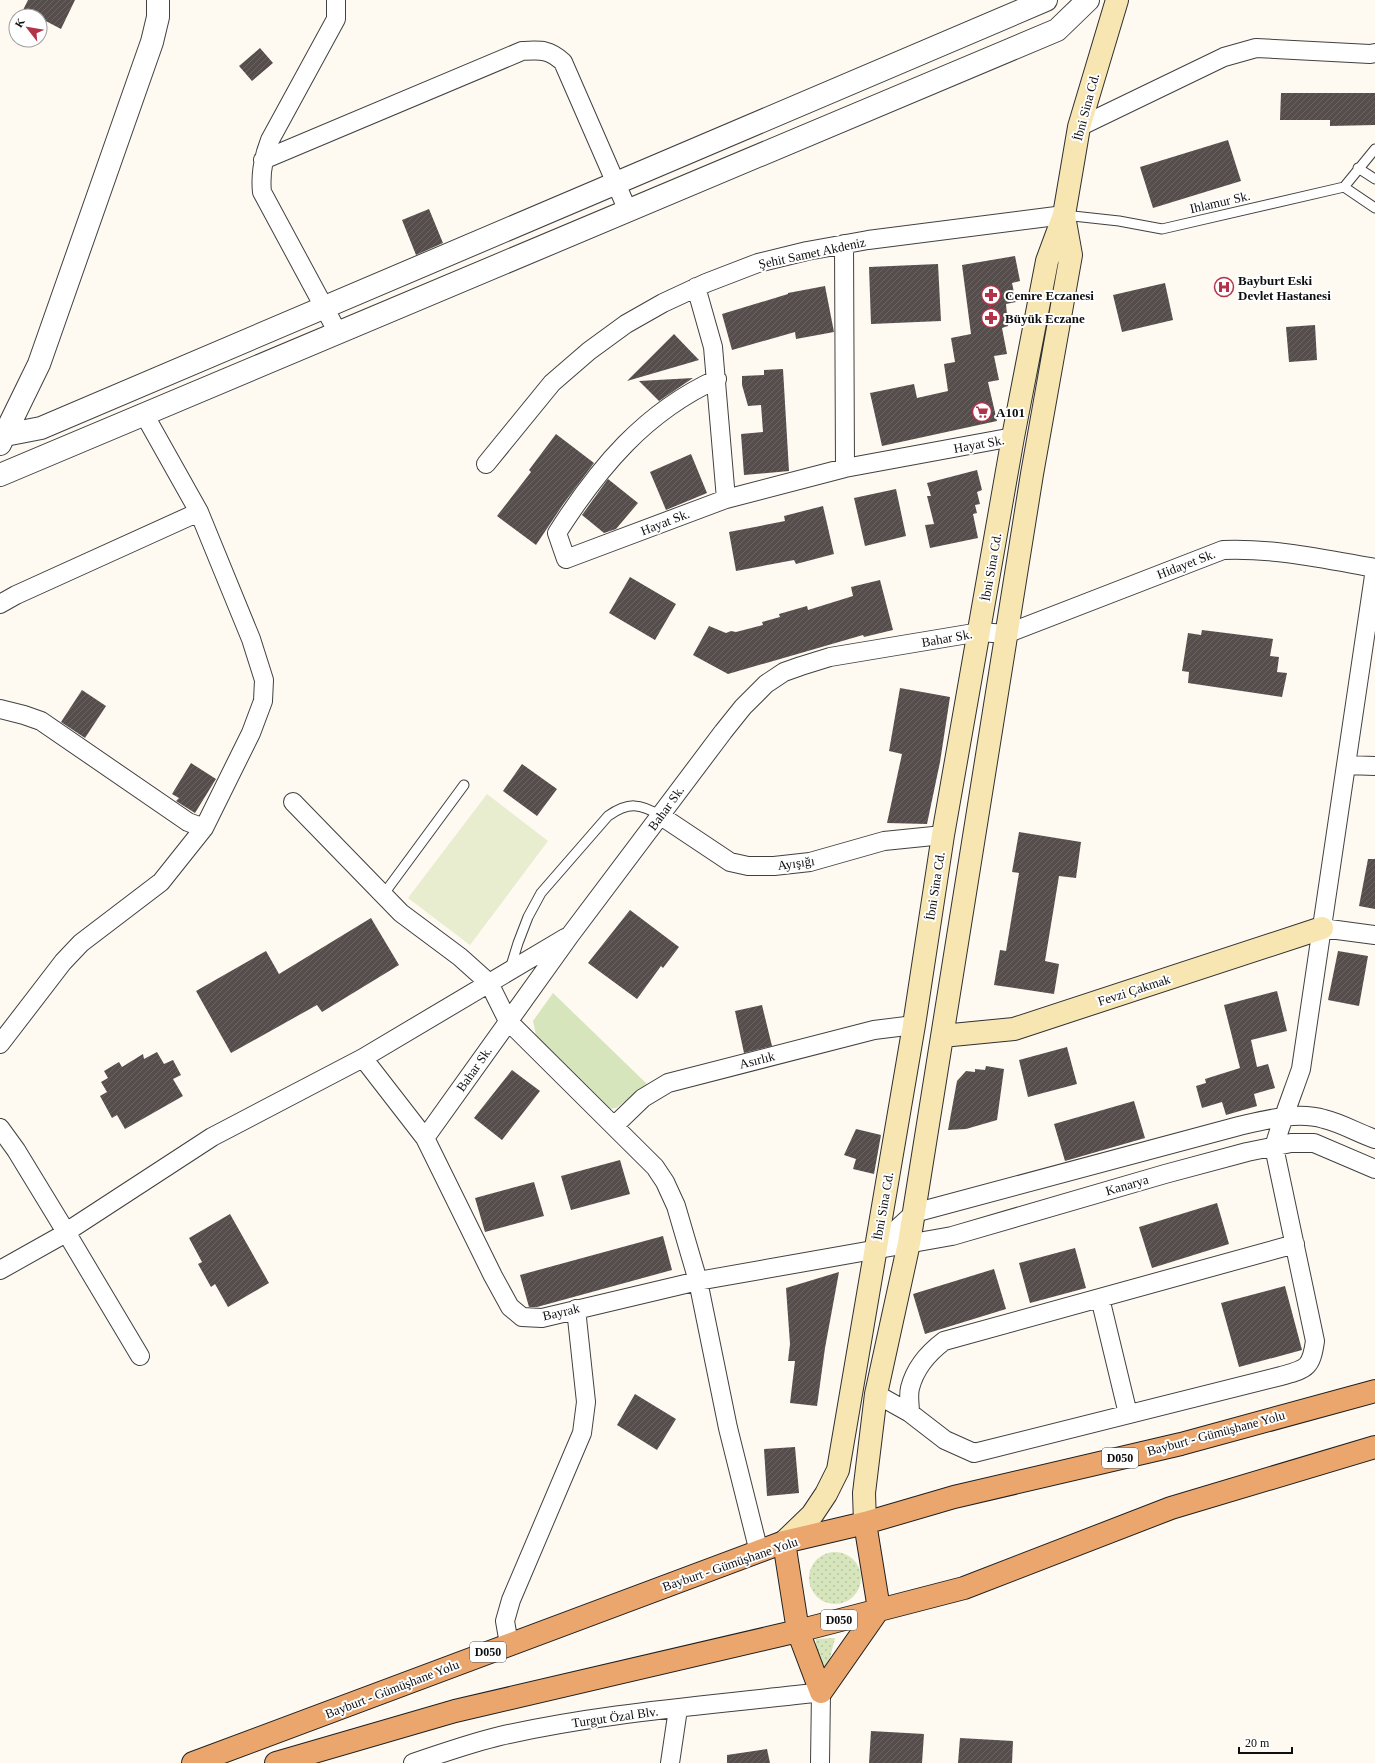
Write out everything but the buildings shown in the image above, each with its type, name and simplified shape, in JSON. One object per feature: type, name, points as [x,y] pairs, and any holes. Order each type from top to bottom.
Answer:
[{"type":"highway","name":"Bayburt - Gümüşhane Yolu","points":[[193,1763],[784,1542],[865,1523],[954,1497],[1181,1444],[1375,1392]]},
{"type":"highway","name":"D050","points":[[276,1763],[455,1711],[798,1631],[964,1588],[1171,1508],[1375,1446]]},
{"type":"highway","points":[[821,1692],[879,1609],[865,1523]]},
{"type":"highway","points":[[784,1542],[798,1631],[821,1692]]},
{"type":"main road","name":"İbni Sina Cd.","points":[[784,1542],[812,1515],[826,1494],[838,1470],[914,1025],[943,835],[980,632],[1013,437],[1047,262],[1064,215],[1079,127],[1117,0]]},
{"type":"main road","name":"İbni Sina Cd.","points":[[865,1523],[864,1493],[876,1394],[909,1243],[1032,474],[1071,255],[1064,215]]},
{"type":"main road","name":"Fevzi Çakmak","points":[[942,1036],[1014,1029],[1322,928]]},
{"type":"street","points":[[2,440],[42,356],[152,42],[158,17],[158,0]]},
{"type":"street","points":[[336,0],[336,19],[270,140],[263,160],[261,175],[262,192],[323,308],[338,333]]},
{"type":"street","points":[[2,440],[41,428],[1046,0]]},
{"type":"street","points":[[0,475],[1057,30],[1088,0]]},
{"type":"street","points":[[1079,127],[1224,57],[1256,48],[1370,54],[1375,53]]},
{"type":"street","points":[[263,160],[522,51],[541,50],[554,53],[563,62],[628,211]]},
{"type":"street","name":"Şehit Samet Akdeniz","points":[[486,464],[552,383],[589,351],[626,324],[663,303],[696,287],[758,263],[807,251],[844,244],[1064,215]]},
{"type":"street","points":[[844,244],[845,468]]},
{"type":"street","points":[[696,287],[713,347],[717,379],[718,412],[726,498]]},
{"type":"street","name":"Hayat Sk.","points":[[717,379],[694,389],[642,427],[602,470],[578,500],[558,533],[566,560],[726,498],[845,468],[1013,437]]},
{"type":"street","points":[[0,1044],[63,962],[81,943],[161,882],[204,828],[251,733],[263,701],[264,680],[251,639],[199,512],[144,414]]},
{"type":"street","points":[[0,604],[16,595],[199,512]]},
{"type":"street","name":"Hidayet Sk.","points":[[1006,634],[1223,550],[1248,549],[1295,553],[1375,569]]},
{"type":"street","points":[[876,1394],[910,1413],[945,1440],[974,1453],[1303,1370],[1313,1358],[1315,1341],[1274,1147],[1282,1118],[1290,1102],[1301,1069],[1375,569]]},
{"type":"street","name":"Bahar Sk.","points":[[425,1138],[571,934],[743,707],[766,684],[784,672],[830,657],[980,632],[1006,634]]},
{"type":"street","points":[[0,709],[24,714],[41,721],[188,822],[204,828]]},
{"type":"street","points":[[1346,765],[1375,766]]},
{"type":"street","points":[[294,802],[401,913],[460,957],[489,983],[508,1021],[655,1166],[665,1182],[676,1206],[698,1281],[728,1428],[759,1552]]},
{"type":"street","name":"Ayışığı","points":[[660,816],[730,862],[748,866],[774,866],[810,862],[884,841],[943,835]]},
{"type":"street","points":[[1322,928],[1375,935]]},
{"type":"street","points":[[0,1270],[66,1232],[212,1137],[363,1058],[571,934]]},
{"type":"street","name":"Asırlık","points":[[614,1126],[643,1098],[668,1084],[874,1030],[914,1025]]},
{"type":"street","name":"Bayrak","points":[[363,1058],[425,1138],[490,1270],[510,1307],[522,1317],[542,1318],[698,1281],[876,1248]]},
{"type":"street","points":[[876,1248],[914,1213],[1239,1126],[1282,1118],[1323,1118],[1375,1139]]},
{"type":"street","points":[[0,1128],[16,1150],[140,1356]]},
{"type":"street","name":"Kanarya","points":[[876,1248],[952,1236],[1165,1174],[1291,1143],[1314,1143],[1375,1169]]},
{"type":"street","points":[[910,1413],[910,1389],[916,1372],[929,1353],[944,1341],[1294,1244]]},
{"type":"street","points":[[1100,1298],[1128,1414]]},
{"type":"street","points":[[509,1644],[505,1621],[510,1600],[582,1433],[586,1402],[576,1309]]},
{"type":"street","points":[[820,1763],[821,1692]]},
{"type":"street","name":"Turgut Özal Blv.","points":[[413,1763],[499,1736],[560,1724],[821,1692]]},
{"type":"street","points":[[670,1763],[678,1709]]},
{"type":"lane","points":[[1375,149],[1344,187],[1375,208]]},
{"type":"lane","points":[[1358,168],[1375,179]]},
{"type":"lane","name":"Ihlamur Sk.","points":[[1064,215],[1119,221],[1162,228],[1344,187]]},
{"type":"lane","points":[[383,895],[464,785]]},
{"type":"lane","points":[[510,971],[518,943],[528,917],[541,893],[608,816],[617,810],[636,805],[648,809],[660,816]]},
{"type":"green space","points":[[487,794],[548,841],[470,945],[408,898]]},
{"type":"green space","points":[[553,993],[648,1085],[616,1108],[609,1109],[537,1040],[533,1021]]},
{"type":"green space","points":[[830,1552],[840,1552],[854,1559],[861,1573],[861,1583],[854,1597],[840,1604],[830,1604],[820,1600],[813,1593],[809,1583],[809,1573],[813,1563],[820,1556]]},
{"type":"green space","points":[[835,1638],[825,1678],[816,1676],[816,1639]]},
{"type":"place","name":"Bayburt Eski Devlet Hastanesi","points":[[1224,287]]},
{"type":"place","name":"Cemre Eczanesi","points":[[991,295]]},
{"type":"place","name":"Büyük Eczane","points":[[991,318]]},
{"type":"place","name":"A101","points":[[982,412]]}]
